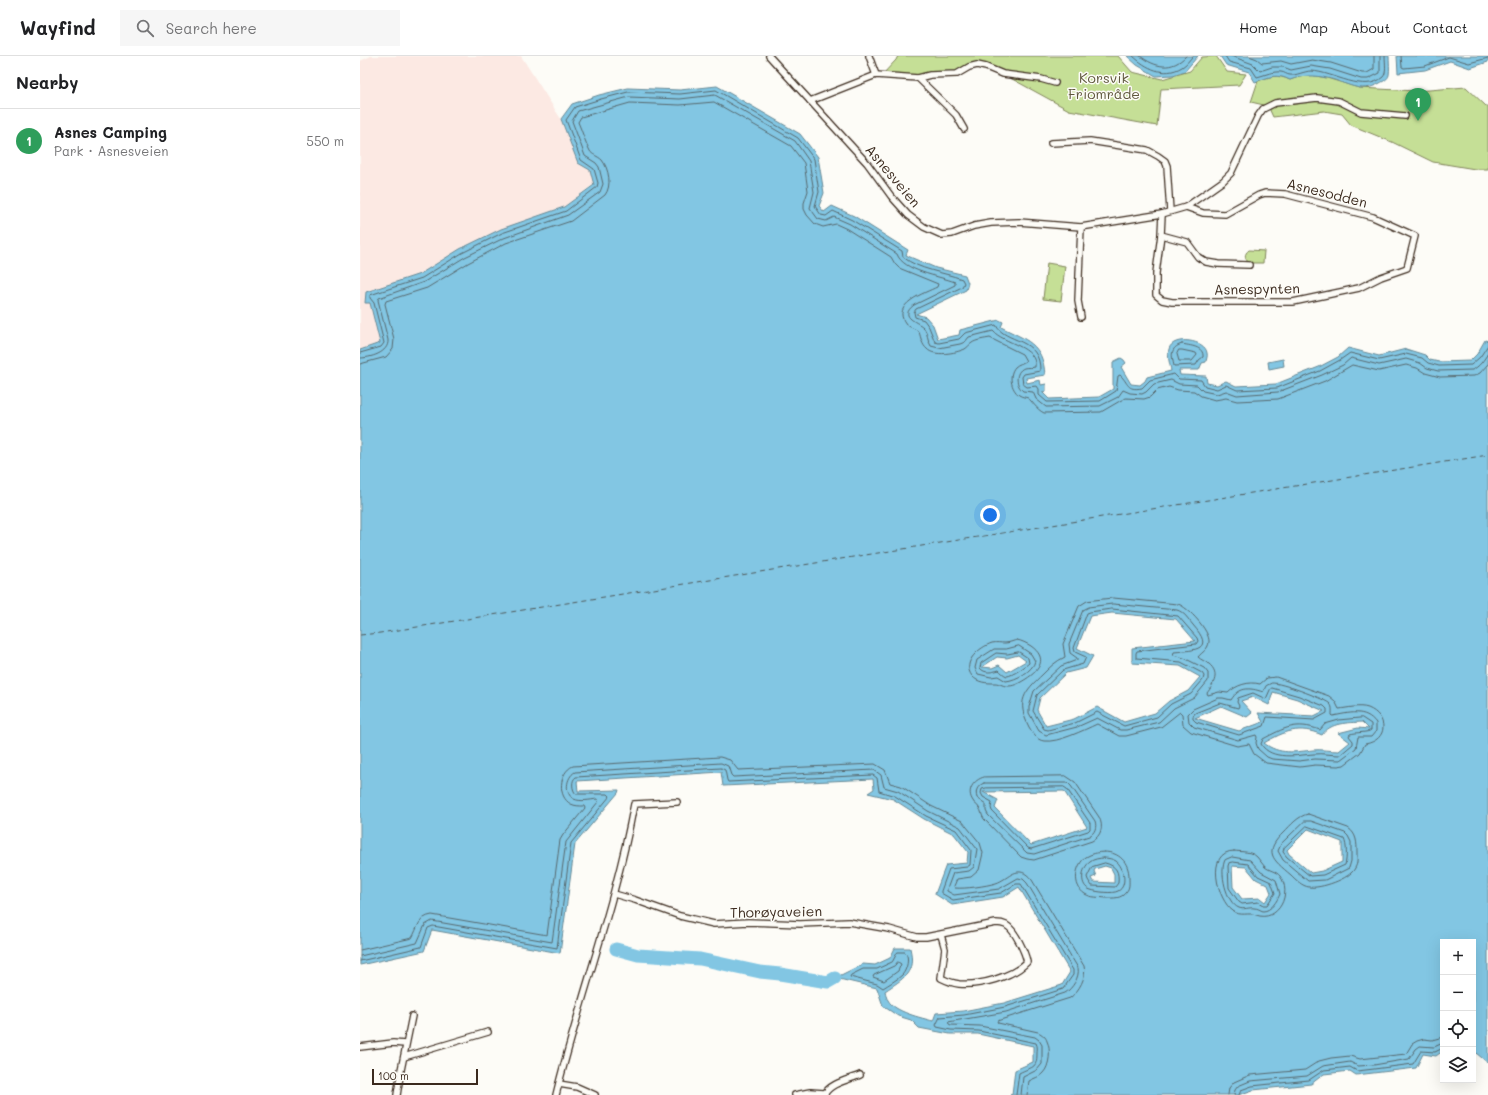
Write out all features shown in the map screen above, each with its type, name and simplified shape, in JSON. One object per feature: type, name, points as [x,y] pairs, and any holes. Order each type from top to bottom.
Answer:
[{"type":"street","name":"Asnesveien","points":[[769,56],[867,163],[891,196],[908,215],[924,227],[942,235],[952,234],[991,222],[1019,222],[1081,227],[1162,214],[1186,207],[1223,181],[1231,173],[1258,116],[1268,106],[1275,103],[1326,98],[1339,101],[1361,112],[1405,116]]},
{"type":"street","points":[[870,56],[876,75]]},
{"type":"street","points":[[810,101],[876,75],[918,78],[930,75],[957,74],[969,67],[977,65],[1003,74],[1055,82]]},
{"type":"street","points":[[918,78],[956,115],[964,129]]},
{"type":"street","points":[[1051,143],[1090,142],[1147,150],[1158,156],[1165,161],[1167,166],[1170,211]]},
{"type":"street","name":"Asnesodden","points":[[1186,207],[1203,212],[1225,214],[1265,193],[1285,194],[1373,217],[1415,236]]},
{"type":"street","name":"Asnespynten","points":[[1162,214],[1156,273],[1156,295],[1162,300],[1172,302],[1293,302],[1359,288],[1381,277],[1406,268],[1415,236]]},
{"type":"street","points":[[1081,227],[1078,301],[1081,317]]},
{"type":"street","name":"Asnespynten","points":[[1161,235],[1187,242],[1198,257],[1206,262],[1249,266]]},
{"type":"street","points":[[556,1095],[614,894],[627,845],[634,804],[677,802]]},
{"type":"street","name":"Thorøyaveien","points":[[614,894],[680,916],[714,924],[748,922],[800,924],[849,922],[917,937],[926,937],[996,923],[1002,924],[1013,932],[1027,962],[1010,974],[996,978],[964,984],[948,981],[941,978],[945,949],[942,934]]},
{"type":"street","points":[[398,1095],[405,1044],[412,1016]]},
{"type":"street","points":[[404,1056],[488,1032]]},
{"type":"street","points":[[360,1047],[393,1043],[405,1044]]},
{"type":"street","points":[[795,1095],[810,1092],[824,1094],[836,1084],[860,1075]]},
{"type":"street","points":[[559,1084],[577,1087],[595,1095]]},
{"type":"shaded area","points":[[371,56],[521,56],[561,119],[578,163],[590,170],[594,184],[564,207],[501,229],[460,249],[420,274],[366,292],[365,303],[370,303],[380,343],[360,350],[360,61]]},
{"type":"green space","name":"Korsvik Friområde","points":[[898,56],[1118,56],[1132,72],[1162,79],[1190,71],[1202,57],[1216,56],[1227,72],[1246,74],[1239,85],[1161,89],[1157,126],[1069,110],[1003,74],[973,66],[961,73],[918,78],[882,75]]},
{"type":"green space","points":[[1310,75],[1327,78],[1359,88],[1417,91],[1466,87],[1486,106],[1488,106],[1488,169],[1475,169],[1433,162],[1392,142],[1351,125],[1342,114],[1324,111],[1273,117],[1268,106],[1251,102],[1258,81],[1274,76],[1290,80]]},
{"type":"green space","points":[[1249,250],[1264,251],[1263,263],[1249,263],[1245,256]]},
{"type":"green space","points":[[1047,263],[1065,266],[1061,301],[1043,299]]},
{"type":"water","points":[[1127,56],[1198,56],[1185,71],[1173,75],[1156,76],[1137,65]]},
{"type":"water","points":[[1220,56],[1389,56],[1389,75],[1384,81],[1366,88],[1360,88],[1334,80],[1313,76],[1304,76],[1290,80],[1272,76],[1255,82],[1249,72],[1226,65]]},
{"type":"water","points":[[1397,56],[1488,56],[1488,62],[1470,68],[1450,61],[1425,70],[1398,73]]},
{"type":"water","points":[[717,86],[800,134],[818,157],[824,193],[819,206],[824,212],[832,206],[854,216],[908,250],[906,255],[936,268],[965,275],[968,283],[966,290],[916,314],[926,317],[933,325],[938,339],[959,335],[960,330],[999,320],[1003,322],[1001,327],[1025,339],[1037,349],[1044,364],[1045,375],[1026,378],[1027,383],[1040,380],[1041,385],[1046,384],[1046,391],[1042,392],[1049,399],[1099,397],[1113,389],[1113,362],[1121,358],[1126,363],[1121,367],[1131,384],[1140,385],[1147,377],[1171,371],[1168,357],[1169,349],[1176,342],[1183,341],[1196,342],[1205,349],[1207,355],[1206,362],[1202,363],[1199,370],[1179,370],[1180,375],[1206,376],[1207,383],[1217,385],[1226,381],[1236,386],[1276,384],[1319,367],[1338,357],[1348,348],[1379,356],[1406,349],[1425,355],[1430,360],[1439,362],[1470,361],[1477,354],[1485,340],[1488,341],[1488,1063],[1476,1053],[1476,939],[1440,939],[1440,1053],[1436,1056],[1423,1054],[1416,1068],[1356,1075],[1350,1071],[1324,1074],[1311,1084],[1253,1090],[1238,1095],[1010,1095],[1012,1094],[1015,1070],[1033,1062],[1033,1046],[978,1034],[950,1034],[919,1028],[911,1020],[898,1016],[883,1006],[877,988],[835,978],[863,964],[875,965],[890,958],[895,948],[910,948],[910,969],[903,978],[885,991],[886,997],[896,1008],[933,1021],[936,1013],[963,1011],[1004,1003],[1062,985],[1070,972],[1019,887],[1003,897],[952,905],[935,894],[946,865],[967,863],[968,852],[954,834],[924,819],[893,799],[868,793],[874,789],[873,779],[723,786],[721,772],[577,781],[578,791],[619,790],[575,844],[560,953],[432,930],[424,951],[360,965],[360,350],[380,343],[370,303],[365,303],[366,292],[420,274],[460,249],[501,229],[564,207],[594,185],[590,170],[578,163],[561,119],[572,104],[599,95],[628,88],[680,90]],"holes":[[[1112,613],[1176,619],[1195,641],[1132,648],[1132,663],[1180,666],[1200,677],[1188,691],[1169,701],[1155,713],[1124,722],[1097,707],[1074,719],[1046,726],[1037,710],[1040,698],[1066,673],[1086,668],[1093,656],[1077,648],[1090,616]],[[1018,655],[1026,661],[1007,672],[999,665],[992,668],[982,667],[997,657],[1007,658]],[[1273,692],[1297,699],[1324,711],[1314,716],[1258,713],[1263,722],[1239,731],[1195,718],[1221,706],[1247,717],[1252,713],[1241,701],[1253,697],[1269,705]],[[1362,722],[1369,729],[1358,728],[1338,733],[1350,742],[1339,751],[1316,750],[1287,752],[1275,749],[1264,743],[1279,735],[1292,731],[1306,730],[1322,735],[1335,725]],[[1064,791],[1087,827],[1031,845],[995,808],[998,800],[983,792]],[[1308,829],[1342,842],[1342,862],[1322,871],[1311,873],[1289,854],[1287,850]],[[1105,866],[1111,868],[1114,874],[1114,883],[1093,882],[1091,878],[1096,876],[1094,871],[1095,869]],[[1232,866],[1246,867],[1256,879],[1268,885],[1271,893],[1265,902],[1260,898],[1242,899],[1233,887]]]},
{"type":"water","points":[[1283,359],[1284,366],[1269,369],[1268,362]]},
{"type":"waterway","points":[[616,949],[638,955],[700,959],[760,972],[828,982],[835,978]]},
{"type":"ferry route","points":[[360,635],[1488,455]]},
{"type":"place","name":"Asnes Camping","points":[[1418,121]]}]
